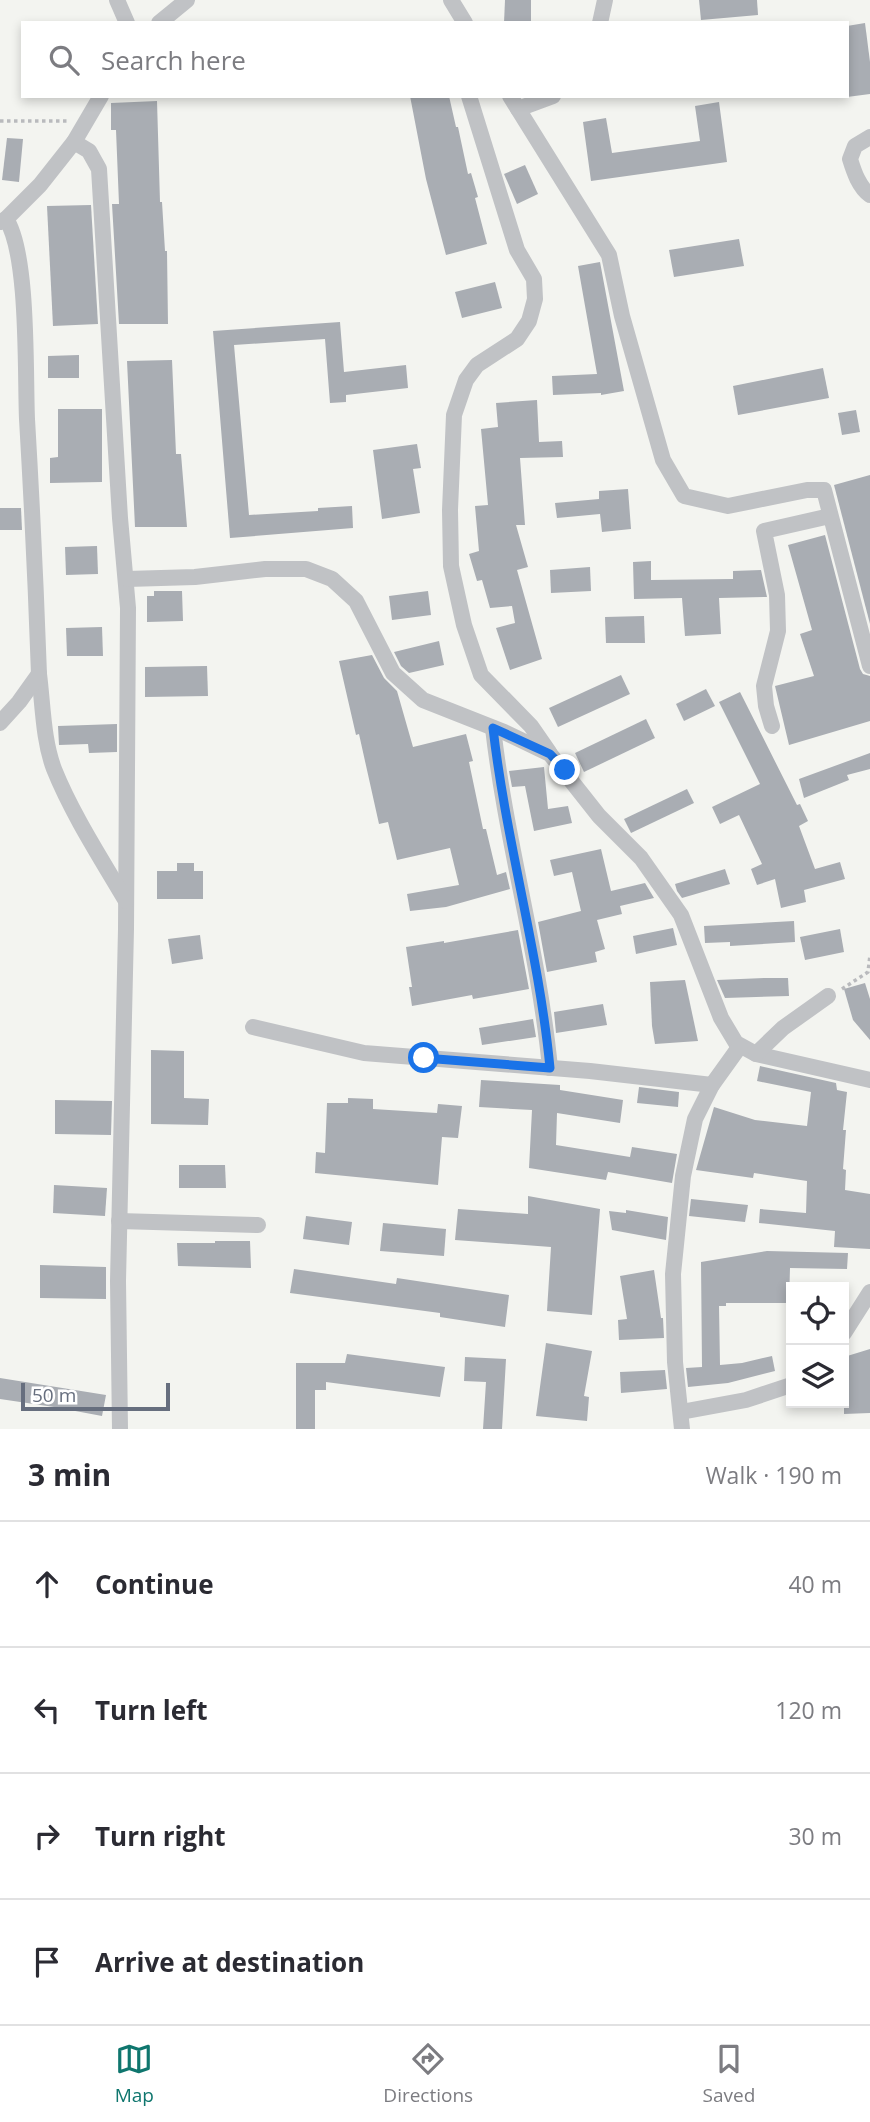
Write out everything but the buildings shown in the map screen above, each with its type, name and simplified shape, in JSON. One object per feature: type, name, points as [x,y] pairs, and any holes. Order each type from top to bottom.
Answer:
[{"type":"street","points":[[117,0],[126,21]]},
{"type":"street","points":[[161,21],[187,0]]},
{"type":"street","points":[[451,0],[464,21]]},
{"type":"street","points":[[600,21],[605,0]]},
{"type":"street","points":[[100,98],[83,122],[74,142],[40,185],[3,221],[13,230],[17,244],[24,318],[39,674],[45,730],[54,768],[93,846],[126,901]]},
{"type":"street","points":[[470,98],[517,250],[534,279],[535,299],[529,321],[517,340],[477,365],[466,380],[454,415],[450,510],[451,566],[464,625],[481,675],[531,726],[599,816],[641,858],[681,915],[721,1018],[736,1043],[756,1055],[870,1080]]},
{"type":"street","points":[[539,98],[514,102],[609,255],[622,316],[663,460],[684,496],[728,506],[807,490],[824,490],[870,666]]},
{"type":"street","points":[[870,137],[855,146],[850,159],[864,191],[870,195]]},
{"type":"street","points":[[74,142],[89,151],[99,169],[120,518],[127,579],[126,901],[119,1221],[120,1429]]},
{"type":"street","points":[[772,726],[764,686],[778,631],[777,595],[764,531],[830,516]]},
{"type":"street","points":[[127,579],[265,569],[306,569],[332,579],[356,600],[393,673],[423,700],[550,754]]},
{"type":"street","points":[[0,723],[39,674]]},
{"type":"street","points":[[493,728],[499,778],[545,1013],[550,1068]]},
{"type":"street","points":[[756,1055],[783,1028],[828,996]]},
{"type":"street","points":[[253,1027],[364,1053],[712,1085]]},
{"type":"street","points":[[682,1429],[675,1362],[675,1260],[683,1177],[695,1119],[712,1085],[740,1046]]},
{"type":"street","points":[[119,1221],[258,1225]]},
{"type":"street","points":[[849,1325],[870,1292]]},
{"type":"street","points":[[681,1412],[746,1400],[786,1387]]},
{"type":"path","points":[[0,121],[83,122]]},
{"type":"path","points":[[828,996],[868,972],[870,955]]},
{"type":"route","points":[[424,1058],[550,1068],[545,1013],[499,778],[493,728],[550,754],[565,770]]}]
